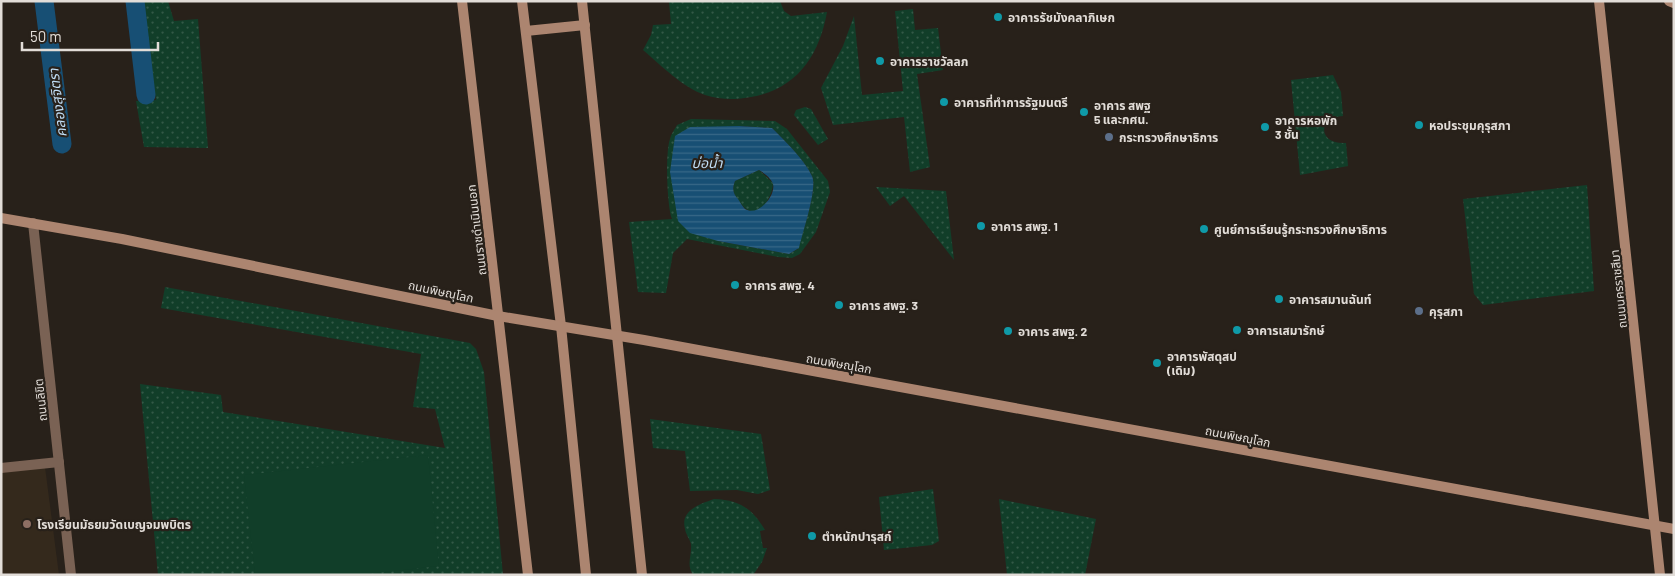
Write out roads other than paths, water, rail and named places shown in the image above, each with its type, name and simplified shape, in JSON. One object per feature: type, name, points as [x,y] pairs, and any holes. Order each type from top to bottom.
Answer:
[{"type":"main road","name":"ถนนราชดำเนินนอก","points":[[462,1],[528,575]]},
{"type":"main road","points":[[522,1],[561,326],[586,575]]},
{"type":"main road","points":[[582,1],[642,575]]},
{"type":"main road","name":"ถนนนครราชสีมา","points":[[1599,1],[1660,575]]},
{"type":"main road","points":[[1669,1],[1674,3]]},
{"type":"main road","points":[[526,31],[585,25]]},
{"type":"main road","name":"ถนนพิษณุโลก","points":[[1,218],[122,239],[498,316],[618,335],[1674,529]]},
{"type":"street","name":"ถนนลิขิต","points":[[33,223],[71,575]]},
{"type":"street","points":[[1,468],[59,462]]},
{"type":"water","name":"บ่อน้ำ","points":[[739,126],[772,128],[794,150],[809,170],[813,182],[811,200],[799,248],[789,254],[718,241],[690,233],[678,221],[670,172],[675,136],[690,127]],"holes":[[[759,170],[772,182],[772,194],[760,208],[750,211],[745,209],[736,197],[733,189],[735,181]]]},
{"type":"waterway","name":"คลองสุจิตรา","points":[[44,1],[62,144]]},
{"type":"waterway","points":[[135,1],[146,95]]},
{"type":"place","name":"อาคารรัชมังคลาภิเษก","points":[[998,17]]},
{"type":"place","name":"อาคารราชวัลลภ","points":[[880,61]]},
{"type":"place","name":"อาคารที่ทำการรัฐมนตรี","points":[[944,102]]},
{"type":"place","name":"อาคาร สพฐ 5 และกศน.","points":[[1084,112]]},
{"type":"place","name":"หอประชุมคุรุสภา","points":[[1419,125]]},
{"type":"place","name":"อาคารหอพัก 3 ชั้น","points":[[1265,127]]},
{"type":"place","name":"กระทรวงศึกษาธิการ","points":[[1109,137]]},
{"type":"place","name":"อาคาร สพฐ. 1","points":[[981,226]]},
{"type":"place","name":"ศูนย์การเรียนรู้กระทรวงศึกษาธิการ","points":[[1204,229]]},
{"type":"place","name":"อาคาร สพฐ. 4","points":[[735,285]]},
{"type":"place","name":"อาคารสมานฉันท์","points":[[1279,299]]},
{"type":"place","name":"อาคาร สพฐ. 3","points":[[839,305]]},
{"type":"place","name":"คุรุสภา","points":[[1419,311]]},
{"type":"place","name":"อาคารเสมารักษ์","points":[[1237,330]]},
{"type":"place","name":"อาคาร สพฐ. 2","points":[[1008,331]]},
{"type":"place","name":"อาคารพัสดุสป (เดิม)","points":[[1157,363]]},
{"type":"place","name":"โรงเรียนมัธยมวัดเบญจมพบิตร","points":[[27,524]]},
{"type":"place","name":"ตำหนักปารุสก์","points":[[812,536]]}]
